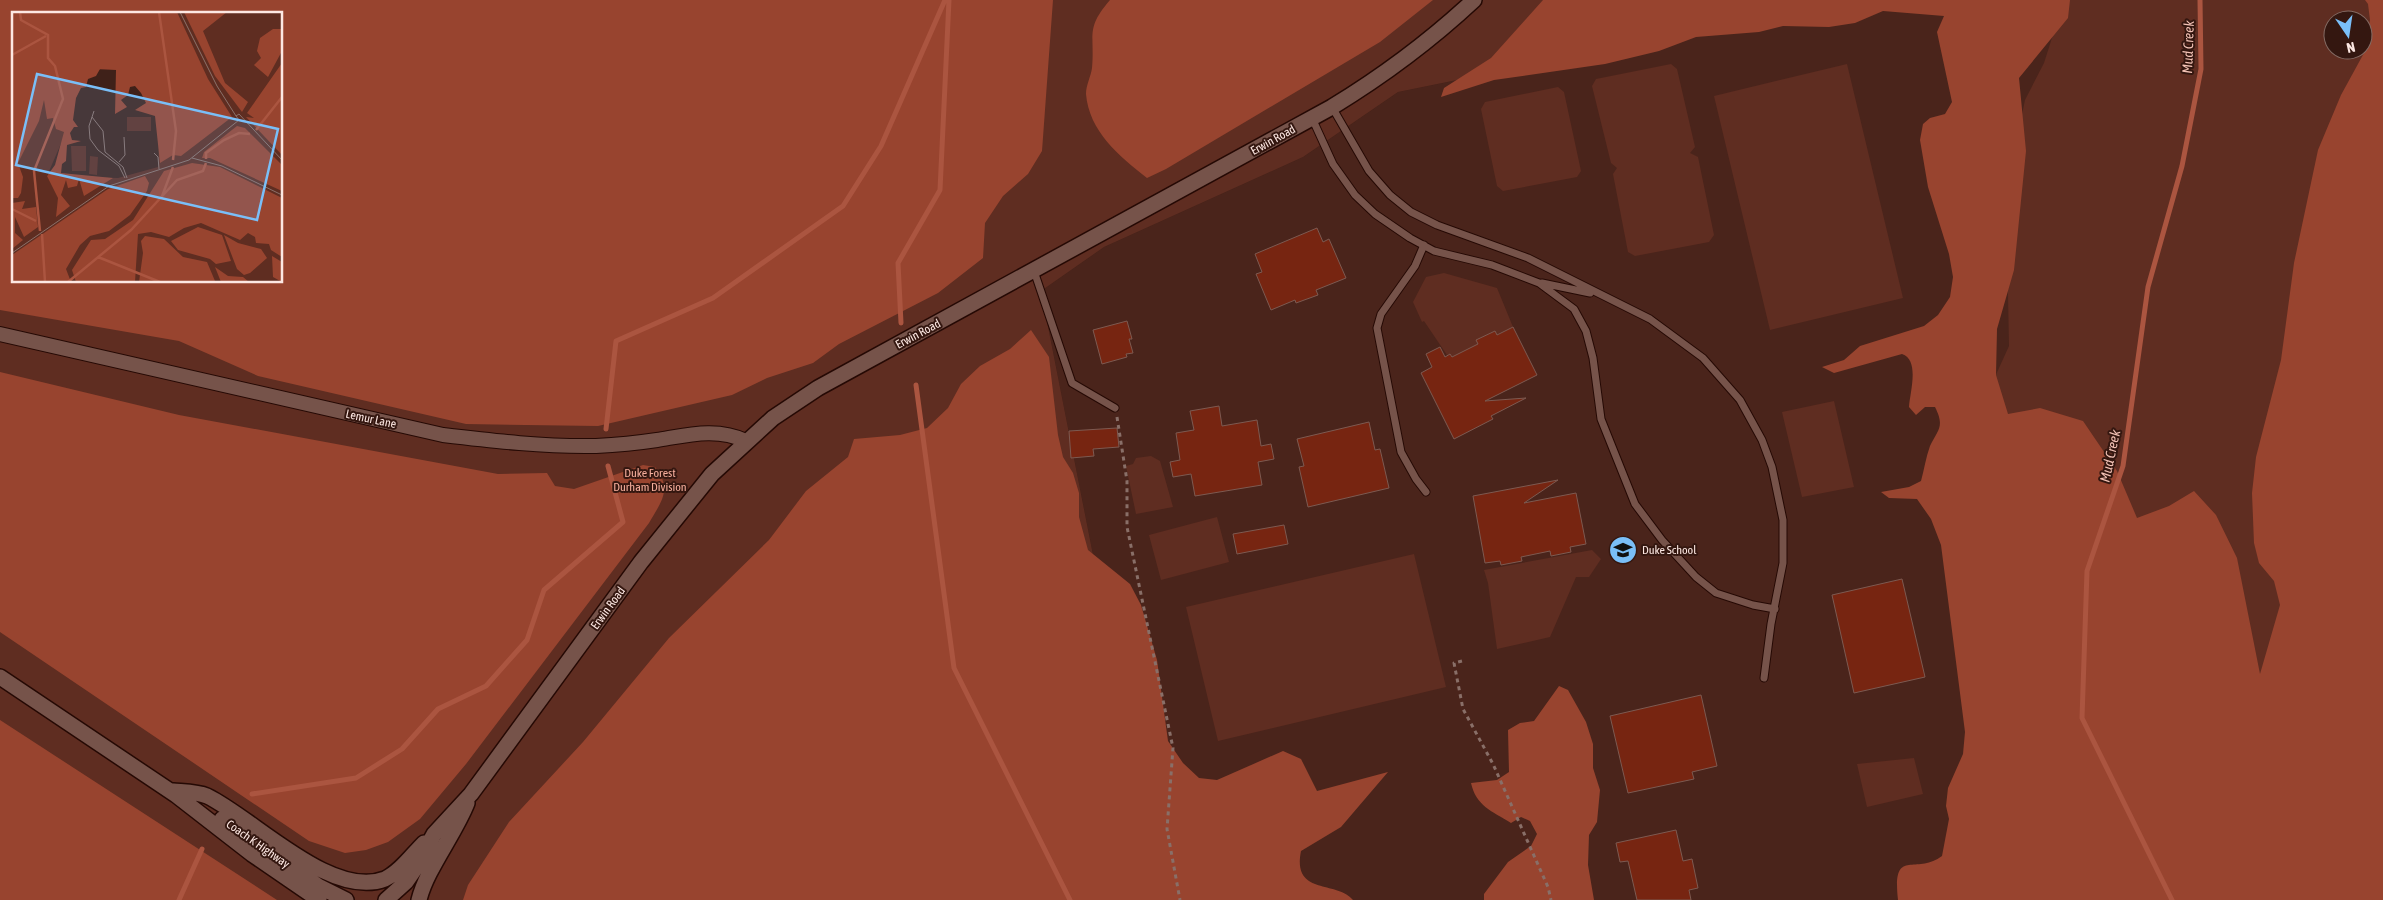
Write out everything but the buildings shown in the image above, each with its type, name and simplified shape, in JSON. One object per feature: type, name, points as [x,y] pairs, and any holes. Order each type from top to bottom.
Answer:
[{"type":"main road","name":"Erwin Road","points":[[386,900],[406,882],[434,834],[471,794],[647,554],[712,474],[746,441],[780,413],[818,388],[1332,107],[1397,65],[1474,0]]},
{"type":"main road","name":"Coach K Highway","points":[[0,677],[169,790],[252,854],[319,900]]},
{"type":"main road","name":"Coach K Highway","points":[[169,790],[200,804],[318,886],[346,900]]},
{"type":"main road","points":[[169,790],[206,796],[322,873],[348,882],[374,883],[387,878],[434,834]]},
{"type":"main road","name":"Erwin Road","points":[[419,900],[426,883],[459,823],[471,794]]},
{"type":"street","name":"Lemur Lane","points":[[0,334],[444,435],[506,443],[566,446],[625,444],[706,432],[733,435],[746,441]]},
{"type":"lane","points":[[1332,107],[1369,171],[1390,195],[1411,212],[1437,226],[1528,258],[1600,296],[1650,319],[1703,358],[1740,400],[1762,440],[1772,467],[1783,520],[1783,562],[1764,678]]},
{"type":"lane","points":[[1312,118],[1333,164],[1355,195],[1375,214],[1424,245],[1434,251],[1492,265],[1539,283],[1600,296]]},
{"type":"lane","points":[[1424,245],[1415,266],[1381,314],[1377,328],[1401,452],[1416,479],[1426,492]]},
{"type":"lane","points":[[1034,271],[1072,382],[1115,408]]},
{"type":"lane","points":[[1539,283],[1574,310],[1586,331],[1593,358],[1601,419],[1635,504],[1662,540],[1696,577],[1716,593],[1775,609]]},
{"type":"path","points":[[1115,408],[1127,481],[1127,527],[1173,748],[1167,829],[1180,900]]},
{"type":"path","points":[[1462,661],[1454,663],[1463,709],[1493,764],[1548,887],[1551,900]]},
{"type":"shaded area","name":"Duke School","points":[[1849,0],[2219,0],[2107,900],[1161,900],[1041,291],[1104,247],[1303,157],[1398,92]]},
{"type":"green space","name":"Duke Forest Durham Division","points":[[0,0],[1849,0],[1398,92],[1303,157],[1104,247],[1041,291],[1161,900],[0,900]]},
{"type":"green space","points":[[0,0],[1053,0],[1042,151],[1028,174],[1003,196],[985,223],[983,258],[938,293],[839,344],[813,363],[767,378],[732,395],[598,426],[466,424],[258,376],[179,341],[0,310]]},
{"type":"green space","points":[[1110,0],[1433,0],[1380,42],[1166,169],[1147,178],[1107,142],[1093,120],[1088,107],[1086,91],[1092,68],[1094,25]]},
{"type":"green space","points":[[1543,0],[2070,0],[2068,18],[2019,78],[2026,151],[2014,270],[1997,329],[1996,375],[2008,414],[2040,408],[2083,421],[2117,471],[2137,518],[2169,506],[2194,491],[2216,515],[2237,558],[2260,674],[2280,605],[2274,581],[2259,563],[2254,543],[2252,493],[2256,457],[2281,360],[2294,263],[2318,150],[2341,95],[2360,60],[2373,60],[2373,10],[2369,10],[2365,0],[2383,0],[2383,900],[1898,900],[1897,883],[1902,868],[1908,865],[1923,864],[1942,856],[1949,819],[1946,806],[1948,788],[1963,754],[1965,732],[1941,545],[1931,519],[1917,499],[1889,498],[1881,492],[1909,487],[1921,481],[1927,455],[1939,428],[1940,419],[1935,407],[1925,407],[1916,415],[1909,407],[1913,377],[1912,369],[1908,357],[1902,354],[1834,373],[1822,367],[1844,360],[1860,346],[1924,326],[1938,315],[1950,297],[1953,277],[1949,254],[1928,187],[1920,140],[1923,124],[1930,118],[1945,114],[1952,102],[1937,32],[1944,16],[1883,11],[1855,23],[1829,27],[1783,26],[1759,32],[1696,37],[1659,51],[1605,64],[1494,80],[1441,97],[1444,88],[1491,58]]},
{"type":"green space","points":[[2064,0],[2383,0],[2383,900],[1979,412],[2009,346],[2006,193],[2025,100],[2044,63]]},
{"type":"green space","points":[[1671,64],[1677,69],[1695,147],[1690,153],[1698,157],[1714,235],[1709,242],[1635,256],[1628,252],[1613,174],[1617,168],[1611,163],[1592,86],[1596,79]]},
{"type":"green space","points":[[1847,64],[1903,298],[1770,330],[1714,96]]},
{"type":"green space","points":[[1558,87],[1564,92],[1581,171],[1577,177],[1503,191],[1497,186],[1481,109],[1485,102]]},
{"type":"green space","points":[[1444,273],[1497,288],[1513,327],[1452,357],[1450,354],[1447,355],[1424,321],[1422,322],[1413,302],[1426,277]]},
{"type":"green space","points":[[1031,330],[1049,357],[1058,435],[1063,457],[1073,473],[1079,493],[1079,517],[1088,550],[1130,584],[1141,605],[1157,660],[1168,741],[1183,763],[1199,778],[1217,780],[1283,751],[1301,759],[1317,791],[1388,772],[1341,827],[1301,851],[1300,865],[1303,875],[1309,881],[1346,894],[1353,900],[463,900],[468,885],[509,822],[583,742],[669,638],[769,540],[806,491],[848,457],[854,439],[900,435],[927,428],[948,408],[961,384],[980,366],[1010,349]]},
{"type":"green space","points":[[0,372],[179,415],[498,474],[547,473],[555,486],[574,489],[643,465],[655,467],[663,482],[663,495],[649,523],[466,764],[420,819],[388,842],[366,850],[345,853],[309,841],[0,632]]},
{"type":"green space","points":[[1834,401],[1854,487],[1802,497],[1782,412]]},
{"type":"green space","points":[[1151,456],[1160,461],[1173,507],[1136,514],[1126,466],[1133,464],[1136,458]]},
{"type":"green space","points":[[1217,517],[1229,562],[1161,580],[1149,535]]},
{"type":"green space","points":[[1592,550],[1601,559],[1589,577],[1576,577],[1550,637],[1497,649],[1488,583],[1484,570]]},
{"type":"green space","points":[[1414,554],[1446,687],[1218,741],[1186,607]]},
{"type":"green space","points":[[1559,686],[1568,690],[1586,722],[1593,744],[1593,768],[1600,790],[1597,822],[1589,835],[1588,865],[1594,900],[1484,900],[1484,894],[1508,862],[1531,846],[1537,834],[1530,821],[1521,817],[1511,823],[1491,811],[1481,803],[1473,791],[1471,783],[1497,780],[1509,772],[1508,730],[1520,723],[1534,721]]},
{"type":"green space","points":[[0,720],[277,900],[0,900]]},
{"type":"green space","points":[[1914,758],[1923,794],[1867,807],[1857,764]]},
{"type":"waterway","points":[[606,429],[616,341],[713,298],[843,206],[881,146],[945,0]]},
{"type":"waterway","points":[[901,323],[898,263],[940,190],[949,0]]},
{"type":"waterway","name":"Mud Creek","points":[[2172,900],[2082,718],[2087,571],[2123,466],[2148,287],[2182,166],[2201,69],[2200,0]]},
{"type":"waterway","points":[[916,385],[954,668],[1070,900]]},
{"type":"waterway","points":[[252,794],[356,778],[402,749],[438,709],[486,686],[527,640],[544,590],[623,522],[608,466]]},
{"type":"waterway","points":[[179,900],[202,849]]},
{"type":"place","name":"Duke School","points":[[1623,550]]}]
